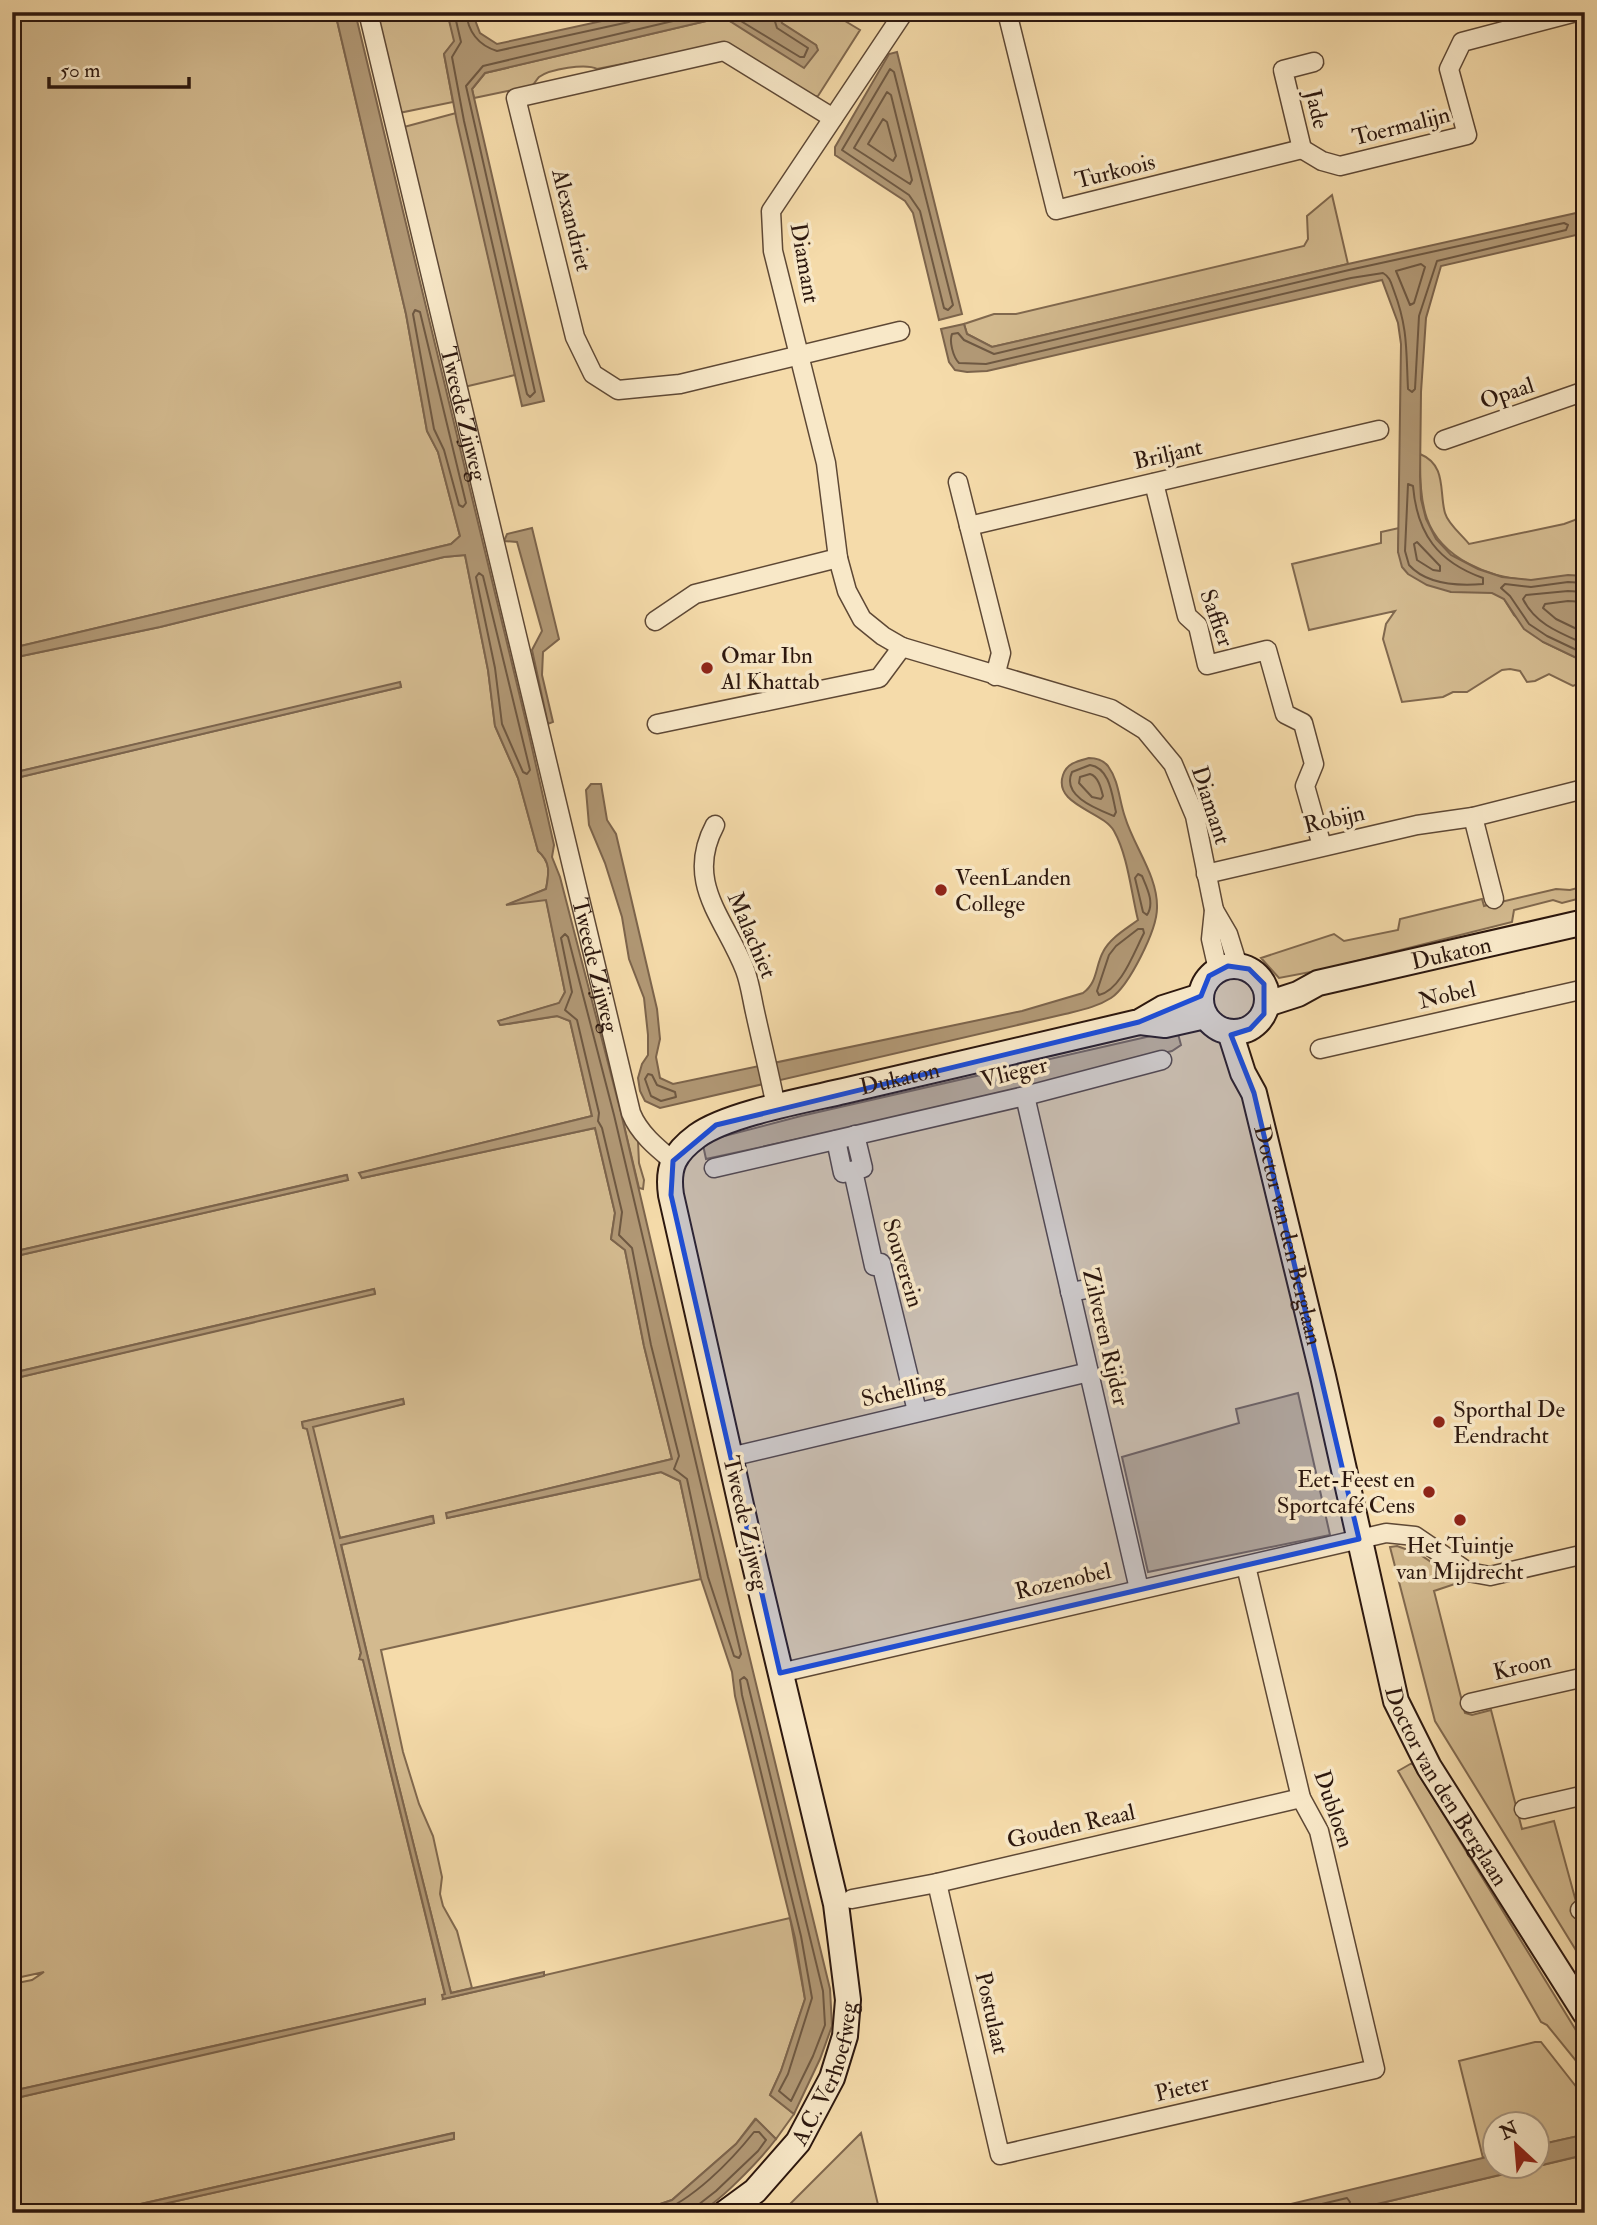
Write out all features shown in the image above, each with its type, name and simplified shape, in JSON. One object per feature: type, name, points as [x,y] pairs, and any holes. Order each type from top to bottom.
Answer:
[{"type":"street","name":"Tweede Zijweg","points":[[368,12],[631,1113],[635,1123],[652,1143],[673,1161],[669,1178],[671,1195],[780,1673],[789,1744],[844,1901]]},
{"type":"street","name":"Diamant","points":[[904,12],[771,211],[773,251],[826,463],[838,558],[847,591],[862,619],[902,647],[995,676],[1073,696],[1111,709],[1145,730],[1173,764],[1195,816],[1214,910],[1228,934],[1228,968]]},
{"type":"street","name":"Turkoois","points":[[1007,12],[1056,210],[1301,149]]},
{"type":"street","name":"Toermalijn","points":[[1301,149],[1322,161],[1340,166],[1467,135],[1449,69],[1462,42],[1576,12]]},
{"type":"street","name":"Alexandriet","points":[[833,118],[724,51],[516,98],[575,337],[593,374],[618,390],[680,384],[900,331]]},
{"type":"street","name":"Jade","points":[[1301,149],[1283,70],[1314,62]]},
{"type":"street","name":"Opaal","points":[[1444,440],[1585,391]]},
{"type":"street","name":"Briljant","points":[[969,526],[1379,430]]},
{"type":"street","points":[[958,482],[1001,653],[995,676]]},
{"type":"street","name":"Saffier","points":[[1154,483],[1187,616],[1198,626],[1207,665],[1267,650],[1285,714],[1303,723],[1314,764],[1305,786],[1322,846]]},
{"type":"street","points":[[654,621],[695,594],[838,558]]},
{"type":"street","points":[[657,724],[879,678],[902,647]]},
{"type":"street","name":"Robijn","points":[[1206,874],[1417,825],[1473,817],[1584,789]]},
{"type":"street","points":[[1473,817],[1493,899]]},
{"type":"street","name":"Malachiet","points":[[715,825],[707,840],[702,861],[706,889],[746,971],[773,1096]]},
{"type":"street","name":"Dukaton","points":[[1266,994],[1297,979],[1318,982],[1585,922]]},
{"type":"street","points":[[1228,968],[1249,969],[1266,994],[1264,1014],[1240,1031],[1211,1024],[1203,1006],[1209,976],[1228,968]]},
{"type":"street","name":"Nobel","points":[[1320,1049],[1585,989]]},
{"type":"street","name":"Dukaton","points":[[673,1161],[698,1135],[773,1096],[1139,1022],[1163,1008],[1203,1006]]},
{"type":"street","name":"Doctor van den Berglaan","points":[[1240,1031],[1243,1073],[1254,1093],[1324,1376],[1396,1701],[1429,1767],[1585,2013]]},
{"type":"street","name":"Vlieger","points":[[714,1168],[1025,1096],[1162,1060]]},
{"type":"street","name":"Zilveren Rijder","points":[[1025,1096],[1139,1589]]},
{"type":"street","name":"Souverein","points":[[836,1140],[843,1173],[853,1171],[863,1168],[855,1135]]},
{"type":"street","name":"Souverein","points":[[853,1171],[874,1266],[881,1263],[917,1411]]},
{"type":"street","points":[[1070,1292],[1093,1287]]},
{"type":"street","name":"Schelling","points":[[730,1457],[1089,1372]]},
{"type":"street","points":[[1359,1539],[1386,1533],[1415,1536],[1468,1572],[1490,1576],[1585,1554]]},
{"type":"street","name":"Rozenobel","points":[[780,1673],[1359,1539]]},
{"type":"street","name":"Dubloen","points":[[1246,1566],[1301,1798],[1319,1831],[1375,2069]]},
{"type":"street","name":"Kroon","points":[[1470,1703],[1585,1676]]},
{"type":"street","points":[[1524,1809],[1585,1795]]},
{"type":"street","name":"Gouden Reaal","points":[[844,1901],[937,1883],[1301,1798]]},
{"type":"street","name":"Postulaat","points":[[937,1883],[1000,2155]]},
{"type":"street","name":"A.C. Verhoefweg","points":[[725,2213],[755,2191],[797,2142],[832,2078],[845,2036],[848,2000],[844,1901]]},
{"type":"street","name":"Pieter","points":[[1000,2155],[1375,2069]]},
{"type":"highlighted area","points":[[1228,966],[1249,969],[1264,984],[1264,1014],[1250,1029],[1231,1035],[1254,1093],[1359,1539],[780,1673],[671,1195],[673,1161],[716,1125],[1139,1022],[1201,996],[1209,976]]},
{"type":"shaded area","points":[[12,12],[335,12],[406,314],[427,431],[438,452],[460,536],[451,544],[12,648]]},
{"type":"shaded area","points":[[375,12],[447,12],[455,41],[444,54],[453,102],[399,113]]},
{"type":"shaded area","points":[[779,12],[830,12],[860,30],[818,96],[810,98],[718,45],[597,69],[559,69],[539,77],[532,86],[474,98],[472,89],[485,73],[719,18],[817,46],[781,23]]},
{"type":"shaded area","points":[[456,113],[515,375],[464,387],[404,127]]},
{"type":"shaded area","points":[[1332,195],[1348,264],[992,347],[967,334],[964,324],[994,314],[1016,314],[1304,246],[1308,239],[1307,216]]},
{"type":"shaded area","points":[[1420,454],[1429,459],[1438,472],[1447,517],[1469,544],[1564,524],[1575,520],[1585,509],[1585,576],[1515,579],[1484,571],[1453,554],[1433,531],[1427,518],[1421,489]]},
{"type":"shaded area","points":[[1399,528],[1398,552],[1451,592],[1492,592],[1504,599],[1514,615],[1543,642],[1585,662],[1585,681],[1573,686],[1549,674],[1527,682],[1520,671],[1510,669],[1502,670],[1467,692],[1453,692],[1443,697],[1402,702],[1383,639],[1386,624],[1395,611],[1309,630],[1292,564],[1381,543],[1381,532]]},
{"type":"shaded area","points":[[465,555],[488,670],[495,726],[518,778],[538,851],[548,868],[546,889],[510,904],[546,899],[565,992],[560,1003],[499,1021],[501,1025],[558,1016],[570,1021],[592,1116],[360,1173],[362,1178],[595,1128],[615,1213],[611,1239],[625,1250],[644,1346],[672,1459],[447,1513],[447,1518],[661,1472],[680,1481],[701,1579],[381,1650],[403,1752],[419,1804],[433,1836],[442,1877],[440,1894],[443,1906],[457,1931],[472,1988],[451,1993],[341,1544],[434,1523],[432,1516],[340,1538],[312,1426],[404,1404],[403,1399],[302,1422],[303,1427],[307,1428],[360,1655],[445,1995],[443,1999],[790,1918],[805,1999],[781,2071],[770,2095],[794,2114],[776,2139],[755,2119],[736,2144],[672,2200],[634,2213],[123,2213],[454,2139],[453,2133],[101,2213],[12,2213],[12,2099],[425,2003],[425,1999],[12,2091],[12,1984],[32,1980],[44,1972],[12,1979],[12,1379],[375,1293],[374,1289],[12,1373],[12,1257],[348,1180],[346,1175],[12,1252],[12,1021],[17,1020],[17,1017],[12,1018],[12,779],[401,687],[400,683],[12,773],[12,658],[160,627],[444,557]]},
{"type":"shaded area","points":[[1585,886],[1585,897],[1562,903],[1553,900],[1514,910],[1512,922],[1321,970],[1279,978],[1261,958],[1334,934],[1344,941],[1398,930],[1400,919],[1482,899],[1484,906],[1556,889],[1570,890]]},
{"type":"shaded area","points":[[1177,1030],[1181,1045],[1172,1051],[900,1117],[706,1159],[703,1145],[713,1139],[801,1116]]},
{"type":"shaded area","points":[[621,1113],[638,1141],[643,1189],[639,1188]]},
{"type":"shaded area","points":[[1298,1393],[1330,1535],[1148,1572],[1122,1457],[1239,1423],[1236,1409]]},
{"type":"shaded area","points":[[1397,1546],[1419,1554],[1461,1582],[1434,1591],[1465,1713],[1472,1715],[1491,1710],[1522,1829],[1554,1821],[1578,1909],[1585,1924],[1585,1965],[1435,1721],[1390,1547]]},
{"type":"shaded area","points":[[1412,1763],[1585,2045],[1585,2072],[1547,2025],[1541,2022],[1398,1771]]},
{"type":"shaded area","points":[[1541,2042],[1585,2098],[1585,2142],[1578,2136],[1552,2142],[1552,2110],[1482,2110],[1482,2154],[1459,2061]]},
{"type":"shaded area","points":[[861,2133],[880,2213],[781,2213]]},
{"type":"shaded area","points":[[1585,2155],[1585,2213],[1339,2213],[1482,2179],[1552,2180],[1552,2163]]},
{"type":"water","points":[[335,12],[355,12],[528,730],[554,845],[552,857],[560,877],[621,1113],[830,1989],[832,2026],[794,2114],[770,2095],[781,2071],[805,1999],[795,1938],[735,1696],[732,1672],[701,1579],[680,1481],[661,1472],[447,1518],[446,1513],[672,1459],[644,1346],[625,1250],[611,1239],[615,1213],[595,1128],[362,1178],[359,1173],[592,1116],[570,1021],[557,1016],[500,1025],[498,1021],[559,1003],[565,992],[546,900],[506,905],[546,889],[548,868],[538,851],[518,778],[495,726],[488,670],[465,555],[444,557],[160,627],[12,658],[12,648],[451,544],[460,536],[438,452],[427,431],[406,314]]},
{"type":"water","points":[[447,12],[472,12],[480,33],[497,44],[643,12],[779,12],[782,23],[816,45],[818,50],[804,68],[728,20],[719,18],[485,73],[472,89],[544,401],[522,406],[444,54],[454,41]]},
{"type":"water","points":[[897,52],[962,314],[939,320],[913,213],[905,201],[835,155],[835,147],[889,54]]},
{"type":"water","points":[[1585,211],[1585,233],[1441,266],[1426,318],[1421,392],[1420,477],[1421,499],[1426,519],[1436,539],[1451,555],[1478,569],[1502,577],[1531,580],[1568,575],[1585,576],[1585,662],[1543,642],[1524,629],[1504,599],[1492,593],[1451,592],[1427,585],[1408,574],[1402,567],[1398,552],[1401,344],[1398,323],[1382,280],[987,371],[955,370],[949,362],[941,329],[964,324],[967,334],[992,347]]},
{"type":"water","points":[[532,528],[559,639],[543,652],[542,675],[553,722],[548,724],[532,650],[542,631],[517,542],[504,541],[507,534]]},
{"type":"water","points":[[400,682],[401,687],[12,779],[12,773]]},
{"type":"water","points":[[1089,758],[1102,761],[1112,772],[1129,828],[1150,873],[1156,896],[1156,918],[1147,943],[1126,982],[1111,998],[1095,1006],[1065,1014],[660,1108],[645,1101],[638,1078],[648,1055],[644,998],[629,959],[622,917],[605,863],[589,825],[586,790],[591,784],[601,784],[607,820],[616,834],[657,1009],[660,1039],[656,1057],[660,1078],[673,1084],[1022,1011],[1083,993],[1094,979],[1106,947],[1138,920],[1126,863],[1114,831],[1100,818],[1072,801],[1065,794],[1062,785],[1067,768]]},
{"type":"water","points":[[347,1175],[348,1180],[12,1257],[12,1252]]},
{"type":"water","points":[[374,1289],[375,1294],[12,1379],[12,1373]]},
{"type":"water","points":[[403,1399],[404,1404],[313,1427],[340,1538],[433,1516],[434,1523],[341,1545],[395,1771],[451,1993],[544,1972],[544,1976],[443,1999],[442,1995],[445,1994],[363,1660],[359,1659],[361,1653],[307,1429],[303,1428],[302,1422]]},
{"type":"water","points":[[425,1999],[425,2004],[12,2099],[12,2091]]},
{"type":"water","points":[[756,2119],[776,2139],[750,2169],[714,2202],[695,2213],[634,2213],[672,2200],[736,2144]]},
{"type":"water","points":[[454,2133],[454,2139],[123,2213],[101,2213]]},
{"type":"water","points":[[1578,2136],[1585,2142],[1584,2155],[1552,2163],[1552,2142]]},
{"type":"water","points":[[1482,2158],[1482,2179],[1339,2213],[1253,2213]]},
{"type":"place","name":"Omar Ibn Al Khattab","points":[[707,668]]},
{"type":"place","name":"VeenLanden College","points":[[941,890]]},
{"type":"place","name":"Sporthal De Eendracht","points":[[1439,1422]]},
{"type":"place","name":"Eet-Feest en Sportcafé Cens","points":[[1429,1492]]},
{"type":"place","name":"Het Tuintje van Mijdrecht","points":[[1460,1520]]}]
